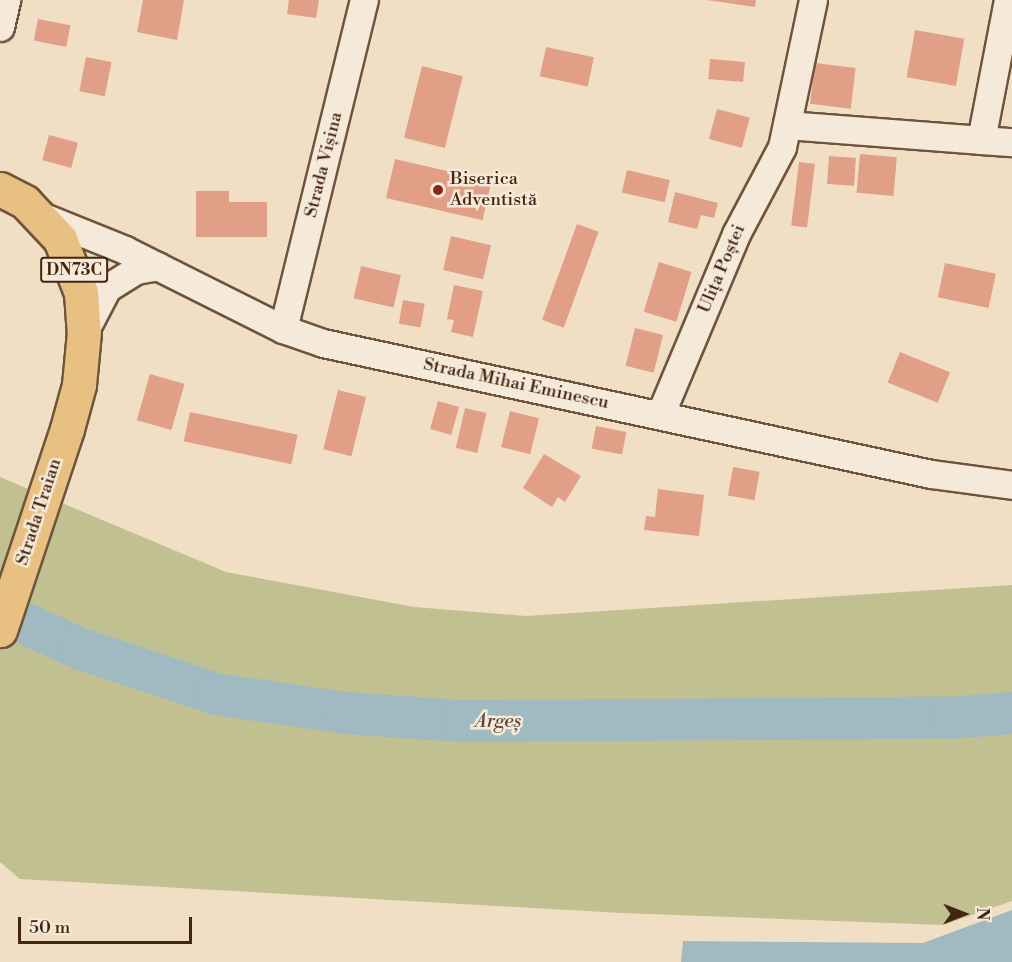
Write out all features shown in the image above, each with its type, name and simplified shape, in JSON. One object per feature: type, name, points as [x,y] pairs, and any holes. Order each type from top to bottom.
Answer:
[{"type":"main road","name":"DN73C","points":[[0,189],[41,216],[70,260],[81,293],[84,332]]},
{"type":"main road","name":"Strada Traian","points":[[0,630],[67,429],[79,385],[84,332]]},
{"type":"street","points":[[0,27],[6,0]]},
{"type":"street","name":"Strada Vișina","points":[[283,329],[364,0]]},
{"type":"street","name":"Ulița Poștei","points":[[660,415],[736,234],[775,164],[787,125],[813,0]]},
{"type":"street","points":[[981,140],[1008,0]]},
{"type":"street","points":[[787,125],[1012,142]]},
{"type":"street","name":"Strada Mihai Eminescu","points":[[41,216],[158,266],[283,329],[323,343],[931,474],[1012,485]]},
{"type":"street","name":"DN73C","points":[[84,332],[107,288],[136,270],[158,266]]},
{"type":"green space","points":[[0,477],[226,572],[414,607],[526,616],[1012,585],[1012,901],[943,925],[621,913],[20,879],[0,862]]},
{"type":"water","points":[[1012,910],[1012,962],[681,962],[683,941],[923,943]]},
{"type":"building","points":[[143,0],[184,0],[177,40],[137,32]]},
{"type":"building","points":[[289,0],[319,0],[316,18],[287,14]]},
{"type":"building","points":[[707,0],[756,0],[755,7]]},
{"type":"building","points":[[38,19],[70,25],[66,47],[34,41]]},
{"type":"building","points":[[915,30],[964,39],[956,86],[907,77]]},
{"type":"building","points":[[546,47],[594,57],[588,87],[540,76]]},
{"type":"building","points":[[86,57],[112,62],[105,96],[79,91]]},
{"type":"building","points":[[710,59],[745,62],[743,82],[708,79]]},
{"type":"building","points":[[815,63],[856,68],[851,109],[810,104]]},
{"type":"building","points":[[422,66],[463,76],[445,148],[404,138]]},
{"type":"building","points":[[717,109],[750,118],[742,148],[709,139]]},
{"type":"building","points":[[49,135],[78,143],[71,168],[42,160]]},
{"type":"building","points":[[860,154],[897,157],[893,196],[857,193]]},
{"type":"building","points":[[829,156],[856,158],[854,186],[827,184]]},
{"type":"building","name":"Biserica Adventistă","points":[[395,159],[491,181],[482,220],[386,198]]},
{"type":"building","points":[[799,162],[815,164],[807,227],[791,226]]},
{"type":"building","points":[[627,170],[670,180],[665,202],[622,192]]},
{"type":"building","points":[[196,191],[229,191],[229,202],[267,202],[267,237],[196,237]]},
{"type":"building","points":[[675,192],[718,203],[714,218],[701,215],[697,229],[668,222]]},
{"type":"building","points":[[577,224],[599,232],[564,328],[542,320]]},
{"type":"building","points":[[451,236],[491,245],[483,279],[443,270]]},
{"type":"building","points":[[659,262],[692,272],[676,322],[644,312]]},
{"type":"building","points":[[945,263],[996,274],[989,308],[938,297]]},
{"type":"building","points":[[361,266],[401,275],[394,307],[354,298]]},
{"type":"building","points":[[454,285],[483,291],[473,337],[451,332],[454,320],[447,319]]},
{"type":"building","points":[[403,300],[425,304],[420,327],[399,324]]},
{"type":"building","points":[[635,328],[663,335],[654,373],[626,366]]},
{"type":"building","points":[[900,352],[950,372],[938,403],[888,383]]},
{"type":"building","points":[[150,374],[185,384],[171,430],[137,420]]},
{"type":"building","points":[[338,390],[366,397],[351,456],[323,449]]},
{"type":"building","points":[[438,401],[459,407],[451,435],[430,429]]},
{"type":"building","points":[[465,408],[486,413],[477,453],[456,448]]},
{"type":"building","points":[[510,411],[539,418],[530,454],[501,447]]},
{"type":"building","points":[[190,412],[298,435],[291,464],[184,441]]},
{"type":"building","points":[[596,426],[626,432],[622,454],[592,449]]},
{"type":"building","points":[[544,454],[581,476],[565,502],[558,497],[552,507],[523,488]]},
{"type":"building","points":[[733,467],[760,472],[755,500],[728,496]]},
{"type":"building","points":[[658,489],[704,495],[699,536],[644,530],[646,516],[655,517]]},
{"type":"waterway","name":"Argeș","points":[[0,612],[81,649],[216,694],[344,713],[461,721],[951,718],[1012,713]]},
{"type":"place","name":"Biserica Adventistă","points":[[438,190]]}]
